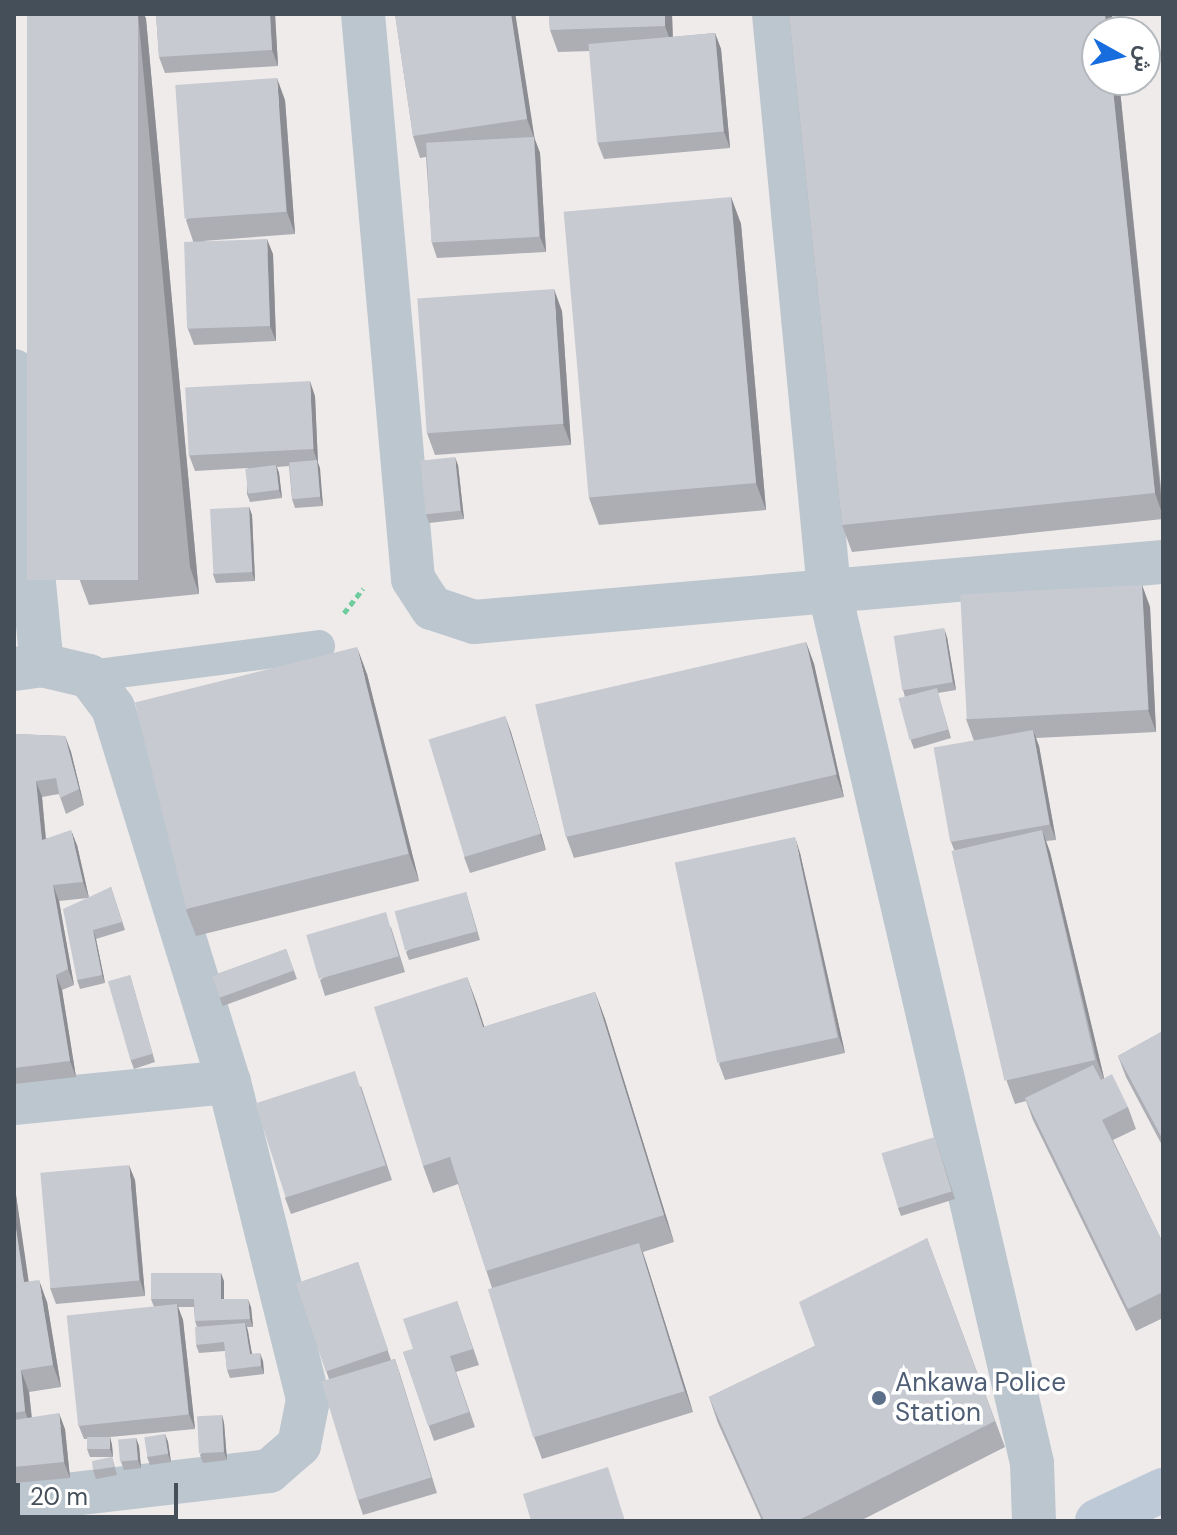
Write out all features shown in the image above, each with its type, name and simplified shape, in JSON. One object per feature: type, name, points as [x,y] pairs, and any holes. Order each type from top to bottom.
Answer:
[{"type":"street","points":[[363,14],[413,579],[432,608],[474,622],[1163,562]]},
{"type":"street","points":[[774,14],[829,589],[1032,1463],[1034,1521]]},
{"type":"street","points":[[14,371],[28,667],[89,676],[113,708],[229,1082],[308,1400],[299,1445],[269,1471],[14,1501]]},
{"type":"street","points":[[14,1103],[229,1082]]},
{"type":"street","points":[[1097,1521],[1163,1490]]},
{"type":"lane","points":[[89,676],[319,646]]},
{"type":"building","points":[[27,14],[138,14],[138,580],[27,580]]},
{"type":"building","points":[[156,14],[270,14],[272,50],[159,57]]},
{"type":"building","points":[[395,14],[511,14],[527,119],[413,136]]},
{"type":"building","points":[[549,14],[665,14],[665,26],[550,30]]},
{"type":"building","points":[[789,14],[1105,14],[1081,16],[1081,96],[1114,96],[1155,493],[842,525]]},
{"type":"building","points":[[715,33],[724,132],[597,143],[588,44]]},
{"type":"building","points":[[277,78],[286,212],[185,219],[175,85]]},
{"type":"building","points":[[534,137],[539,237],[431,243],[426,143]]},
{"type":"building","points":[[731,197],[756,483],[589,498],[564,212]]},
{"type":"building","points":[[267,239],[270,326],[187,329],[184,242]]},
{"type":"building","points":[[554,289],[563,424],[427,433],[417,299]]},
{"type":"building","points":[[310,381],[314,449],[189,455],[185,388]]},
{"type":"building","points":[[455,457],[461,511],[426,514],[420,461]]},
{"type":"building","points":[[317,460],[320,497],[292,499],[289,462]]},
{"type":"building","points":[[276,465],[279,490],[248,494],[245,469]]},
{"type":"building","points":[[249,507],[252,572],[213,574],[210,509]]},
{"type":"building","points":[[1142,585],[1149,710],[967,719],[960,595]]},
{"type":"building","points":[[944,628],[953,682],[902,690],[894,636]]},
{"type":"building","points":[[806,642],[837,775],[566,837],[535,705]]},
{"type":"building","points":[[357,647],[409,854],[186,909],[135,702]]},
{"type":"building","points":[[937,688],[948,730],[909,740],[898,698]]},
{"type":"building","points":[[505,716],[541,834],[464,857],[428,739]]},
{"type":"building","points":[[1033,730],[1050,825],[950,842],[934,748]]},
{"type":"building","points":[[14,734],[65,736],[79,789],[60,798],[56,778],[36,781],[42,840],[71,830],[83,882],[53,885],[68,969],[56,975],[70,1061],[14,1068]]},
{"type":"building","points":[[1042,830],[1095,1060],[1004,1081],[951,851]]},
{"type":"building","points":[[795,837],[838,1038],[717,1063],[675,863]]},
{"type":"building","points":[[111,887],[122,922],[93,930],[102,975],[77,980],[63,909]]},
{"type":"building","points":[[466,892],[477,932],[405,951],[395,911]]},
{"type":"building","points":[[386,912],[399,956],[319,979],[306,935]]},
{"type":"building","points":[[286,949],[294,971],[220,998],[212,976]]},
{"type":"building","points":[[130,975],[153,1054],[130,1060],[108,981]]},
{"type":"building","points":[[467,977],[483,1027],[595,992],[664,1215],[486,1271],[450,1157],[423,1166],[374,1007]]},
{"type":"building","points":[[1163,1031],[1163,1140],[1118,1056]]},
{"type":"building","points":[[1093,1065],[1101,1080],[1112,1074],[1128,1107],[1102,1120],[1163,1243],[1163,1292],[1128,1309],[1025,1098]]},
{"type":"building","points":[[355,1071],[386,1165],[286,1198],[255,1103]]},
{"type":"building","points":[[935,1137],[952,1192],[898,1208],[881,1153]]},
{"type":"building","points":[[129,1165],[139,1281],[50,1288],[40,1173]]},
{"type":"building","points":[[14,1215],[24,1282],[39,1280],[53,1365],[21,1370],[25,1411],[14,1413]]},
{"type":"building","name":"Ankawa Police Station","points":[[927,1238],[995,1421],[797,1521],[764,1521],[709,1397],[815,1346],[799,1302]]},
{"type":"building","points":[[639,1243],[684,1391],[533,1437],[488,1289]]},
{"type":"building","points":[[358,1262],[388,1350],[326,1371],[296,1283]]},
{"type":"building","points":[[151,1273],[221,1273],[221,1299],[248,1299],[250,1319],[195,1321],[194,1299],[151,1299]]},
{"type":"building","points":[[457,1301],[473,1349],[450,1356],[469,1412],[428,1426],[403,1352],[413,1349],[403,1319]]},
{"type":"building","points":[[177,1304],[189,1414],[78,1426],[67,1316]]},
{"type":"building","points":[[245,1323],[250,1354],[260,1353],[261,1366],[227,1370],[224,1342],[196,1345],[195,1327]]},
{"type":"building","points":[[395,1359],[431,1478],[358,1500],[321,1382]]},
{"type":"building","points":[[59,1413],[64,1462],[14,1467],[14,1420]]},
{"type":"building","points":[[222,1415],[224,1452],[199,1453],[197,1416]]},
{"type":"building","points":[[165,1434],[168,1454],[147,1457],[144,1437]]},
{"type":"building","points":[[87,1437],[110,1437],[110,1449],[87,1449]]},
{"type":"building","points":[[136,1438],[138,1460],[120,1461],[118,1440]]},
{"type":"building","points":[[112,1457],[114,1467],[93,1470],[92,1461]]},
{"type":"building","points":[[608,1467],[625,1521],[531,1521],[523,1494]]},
{"type":"place","name":"Ankawa Police Station","points":[[879,1398]]}]
